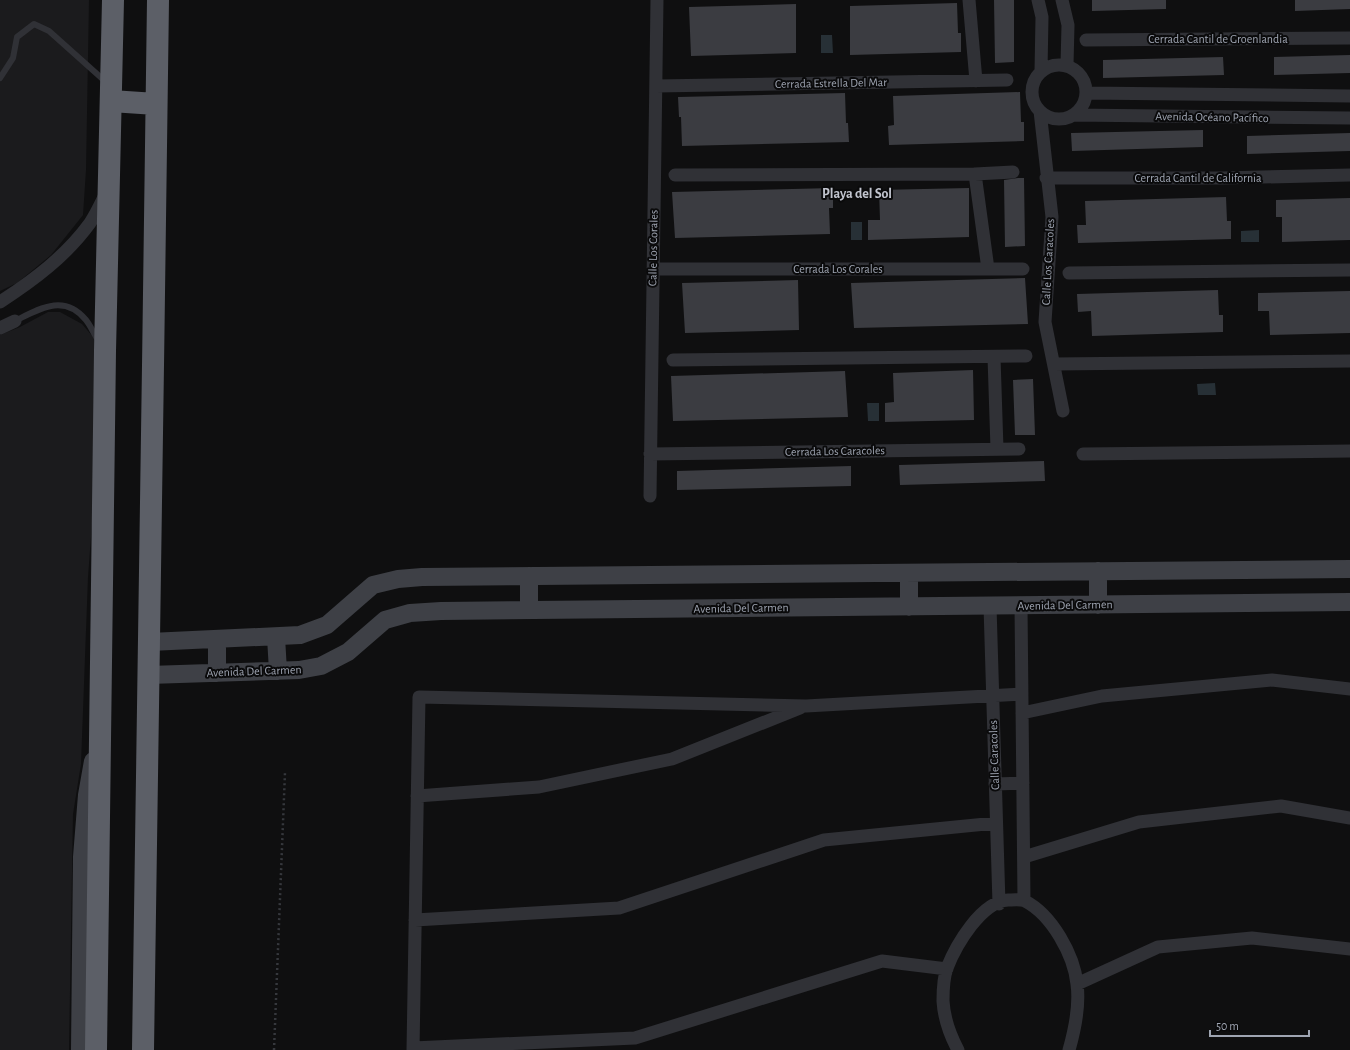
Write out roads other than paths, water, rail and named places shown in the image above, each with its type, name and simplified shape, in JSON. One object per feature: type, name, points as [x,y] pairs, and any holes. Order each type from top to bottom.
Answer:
[{"type":"highway","points":[[96,1050],[102,725],[105,351],[113,0]]},
{"type":"highway","points":[[143,1050],[158,0]]},
{"type":"highway","points":[[111,94],[156,104]]},
{"type":"main road","points":[[150,642],[300,635],[327,625],[373,585],[398,579],[422,577],[1350,569]]},
{"type":"main road","points":[[1098,571],[1098,605]]},
{"type":"main road","points":[[909,573],[909,607]]},
{"type":"main road","points":[[529,576],[529,610]]},
{"type":"main road","name":"Avenida Del Carmen","points":[[149,675],[299,670],[321,666],[348,652],[385,620],[410,613],[529,610],[1350,602]]},
{"type":"main road","points":[[276,637],[278,671]]},
{"type":"main road","points":[[216,639],[217,673]]},
{"type":"main road","points":[[80,1050],[83,826],[91,771],[102,725]]},
{"type":"street","name":"Calle Los Corales","points":[[650,496],[657,0]]},
{"type":"street","points":[[969,0],[976,81]]},
{"type":"street","points":[[1038,0],[1042,18],[1041,71]]},
{"type":"street","points":[[1062,0],[1068,25],[1067,65]]},
{"type":"street","name":"Cerrada Cantil de Groenlandia","points":[[1086,40],[1350,38]]},
{"type":"street","points":[[1058,64],[1067,65],[1075,69],[1082,76],[1086,84],[1087,93],[1085,102],[1080,110],[1065,119],[1056,119],[1047,116],[1040,111],[1032,95],[1032,86],[1041,71],[1058,64]]},
{"type":"street","name":"Cerrada Estrella Del Mar","points":[[656,86],[1007,80]]},
{"type":"street","name":"Avenida Océano Pacífico","points":[[1087,93],[1350,96]]},
{"type":"street","name":"Calle Los Caracoles","points":[[1040,111],[1046,178],[1052,217],[1046,322],[1063,411]]},
{"type":"street","name":"Avenida Océano Pacífico","points":[[1073,115],[1350,118]]},
{"type":"street","points":[[675,175],[975,174],[1013,172]]},
{"type":"street","points":[[975,174],[988,269]]},
{"type":"street","name":"Cerrada Cantil de California","points":[[1046,178],[1222,178],[1350,175]]},
{"type":"street","points":[[0,302],[24,287],[58,259],[90,222],[108,189]]},
{"type":"street","name":"Cerrada Los Corales","points":[[653,269],[1023,269]]},
{"type":"street","points":[[1069,274],[1350,270]]},
{"type":"street","points":[[0,328],[15,321]]},
{"type":"street","points":[[673,360],[1026,356]]},
{"type":"street","points":[[994,357],[997,449]]},
{"type":"street","points":[[1054,364],[1350,361]]},
{"type":"street","name":"Cerrada Los Caracoles","points":[[650,454],[1019,448]]},
{"type":"street","points":[[1083,454],[1350,451]]},
{"type":"street","name":"Calle Caracoles","points":[[990,606],[999,904]]},
{"type":"street","points":[[1021,606],[1024,900]]},
{"type":"street","points":[[1022,713],[1102,696],[1272,680],[1350,689]]},
{"type":"street","points":[[947,968],[882,961],[635,1038],[413,1049],[419,697],[806,706],[992,694],[1022,694]]},
{"type":"street","points":[[417,796],[539,787],[672,759],[806,706]]},
{"type":"street","points":[[995,784],[1023,783]]},
{"type":"street","points":[[1024,857],[1139,822],[1281,806],[1350,818]]},
{"type":"street","points":[[415,920],[619,908],[824,840],[996,822]]},
{"type":"street","points":[[958,1050],[949,1032],[943,1000],[947,968],[963,937],[981,912],[1006,900],[1024,900],[1040,913],[1058,933],[1070,958],[1078,984],[1077,1011],[1069,1050]]},
{"type":"street","points":[[1078,984],[1158,947],[1252,938],[1350,949]]},
{"type":"lane","points":[[0,78],[13,58],[17,37],[34,24],[49,31],[111,94]]},
{"type":"lane","points":[[15,321],[45,306],[66,305],[78,312],[86,320],[105,351]]},
{"type":"district","name":"Playa del Sol","points":[[857,194]]}]
